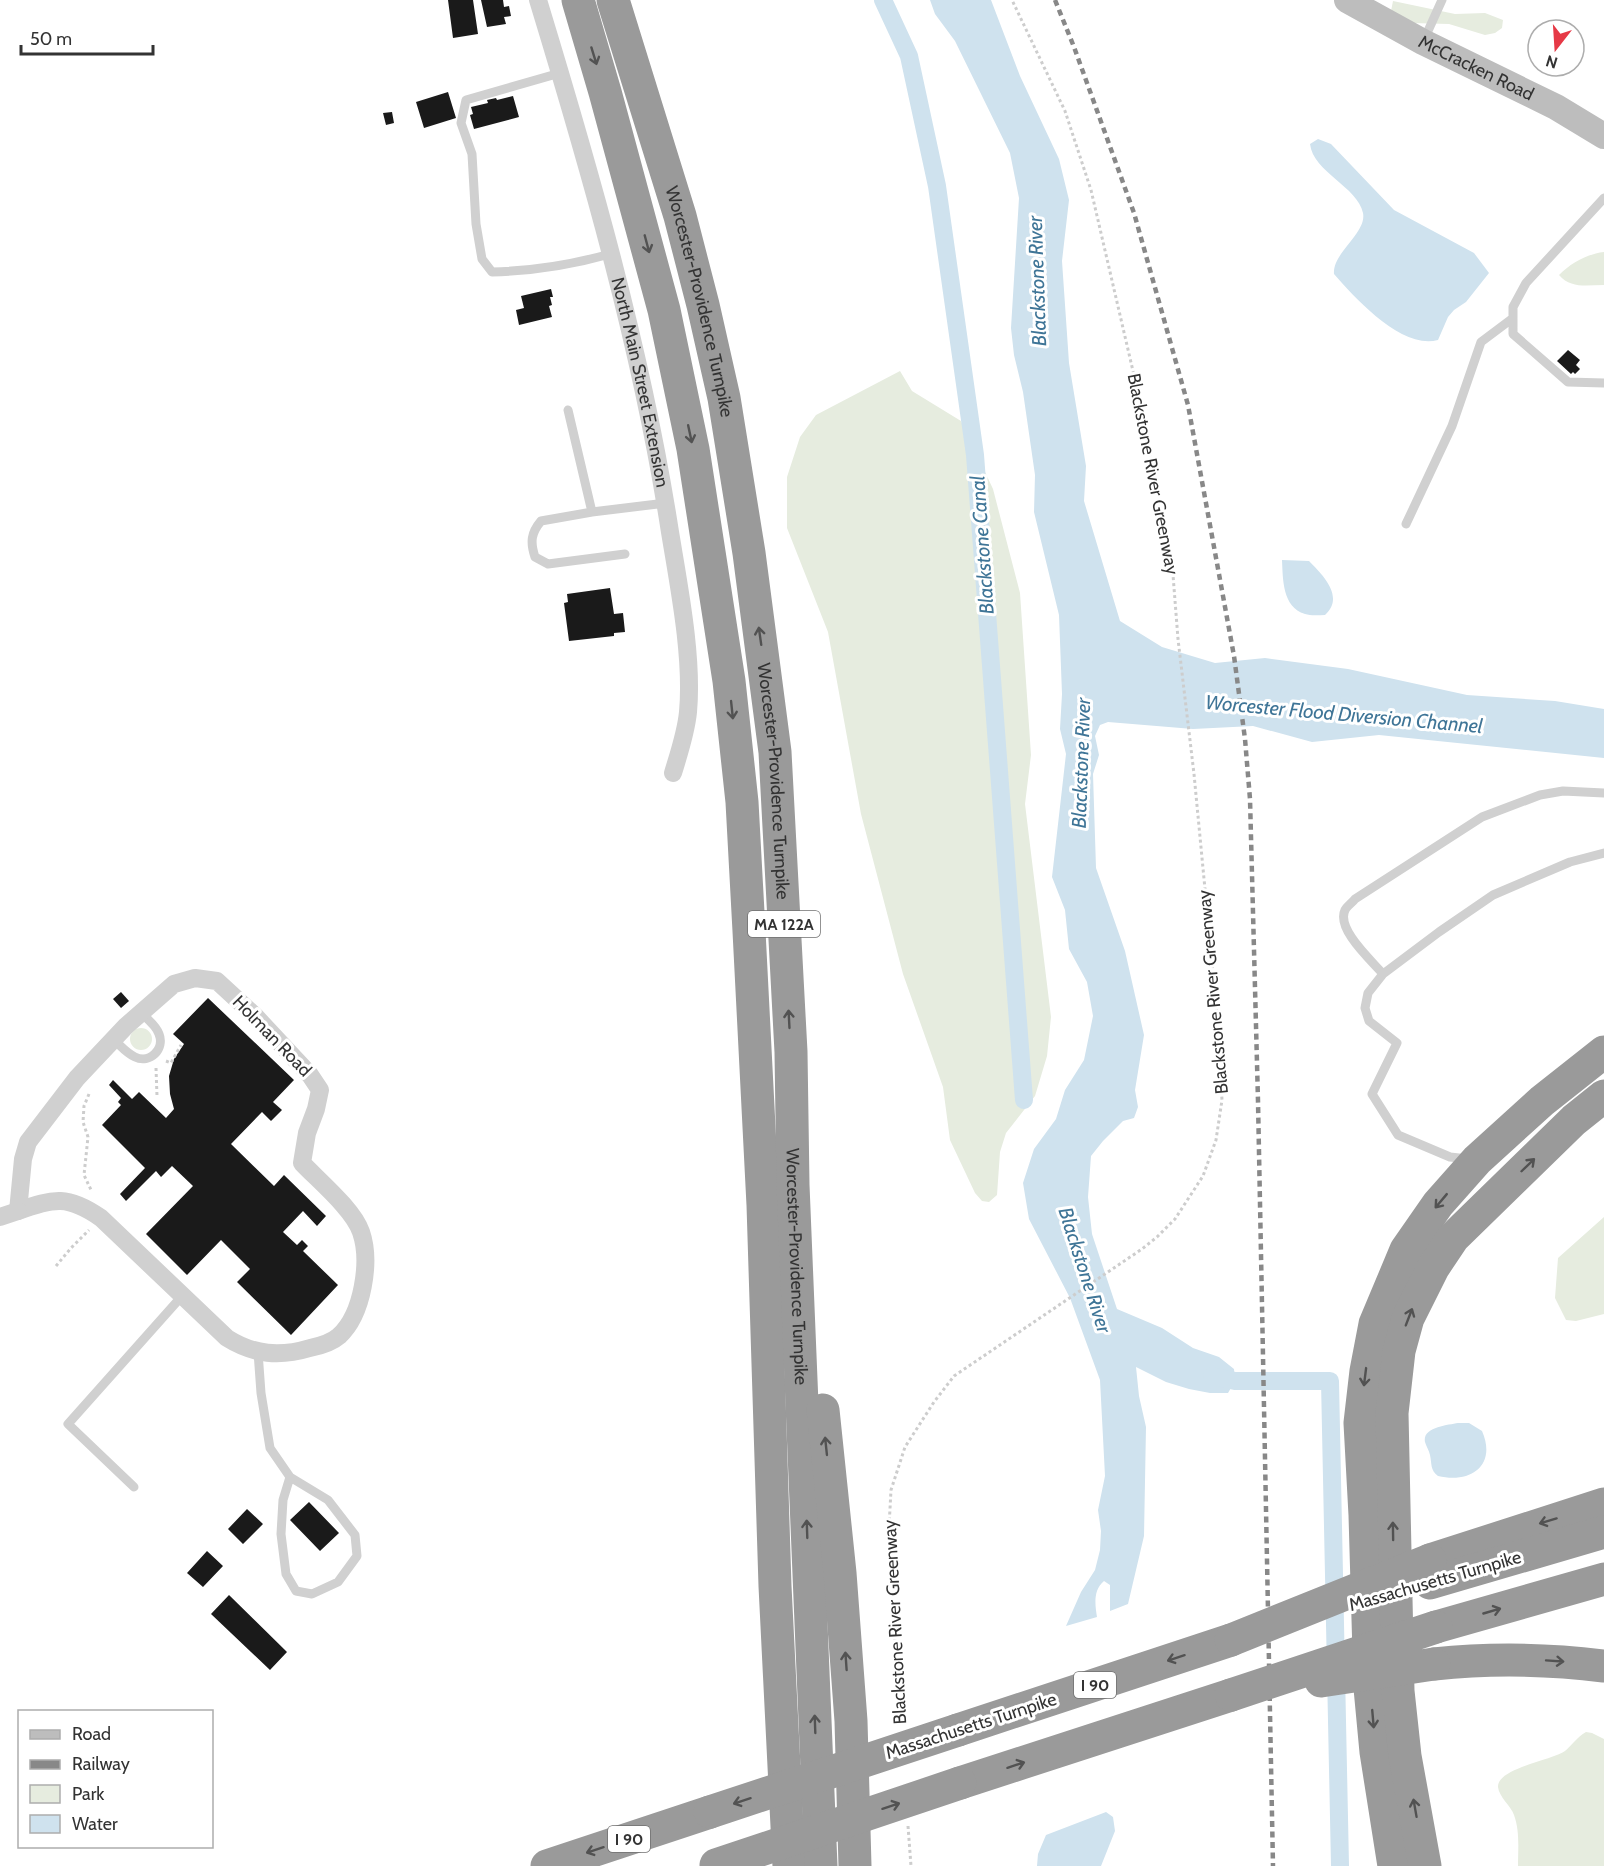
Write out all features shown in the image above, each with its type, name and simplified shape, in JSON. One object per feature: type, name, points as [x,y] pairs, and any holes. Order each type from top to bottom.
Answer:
[{"type":"highway","name":"Worcester-Providence Turnpike","points":[[578,0],[664,310],[693,449],[729,681],[742,802],[763,1205],[775,1586],[789,1866]]},
{"type":"highway","name":"Worcester-Providence Turnpike","points":[[613,0],[680,216],[704,305],[724,398],[749,553],[775,752],[791,1052],[793,1185],[821,1866]]},
{"type":"highway","points":[[791,1052],[808,1140],[825,1429],[840,1573],[851,1721],[855,1866]]},
{"type":"highway","points":[[1394,1866],[1376,1752],[1370,1688],[1360,1423],[1366,1371],[1375,1324],[1406,1251],[1438,1204],[1477,1160],[1542,1101],[1604,1052]]},
{"type":"highway","points":[[1425,1866],[1405,1756],[1398,1691],[1392,1413],[1400,1351],[1408,1318],[1434,1268],[1453,1238],[1574,1120],[1604,1096]]},
{"type":"highway","points":[[1430,1571],[1604,1504]]},
{"type":"highway","name":"Massachusetts Turnpike","points":[[547,1866],[1232,1640],[1430,1571],[1604,1532]]},
{"type":"highway","points":[[715,1865],[1436,1627],[1604,1579]]},
{"type":"highway","points":[[1230,1695],[1463,1661],[1534,1660],[1604,1666]]},
{"type":"street","name":"North Main Street Extension","points":[[538,0],[588,169],[610,254],[641,378],[666,503],[688,672],[688,712],[682,744],[673,773]]},
{"type":"street","name":"McCracken Road","points":[[1347,0],[1493,78],[1556,107],[1604,136]]},
{"type":"street","name":"Holman Road","points":[[0,1217],[18,1211],[46,1201],[67,1201],[82,1206],[100,1218],[227,1338],[248,1350],[279,1354],[330,1342],[346,1328],[362,1292],[366,1261],[361,1231],[351,1214],[302,1162],[307,1133],[320,1090],[310,1075],[271,1033],[217,981],[195,978],[174,984],[140,1012],[77,1078],[28,1142],[18,1211]]},
{"type":"lane","points":[[1423,42],[1442,0]]},
{"type":"lane","points":[[560,73],[466,100],[461,123],[472,154],[476,224],[482,258],[492,272],[530,271],[574,264],[610,254]]},
{"type":"lane","points":[[1604,198],[1526,283],[1513,307],[1514,334],[1568,382],[1604,383]]},
{"type":"lane","points":[[1406,525],[1452,426],[1481,342],[1513,318]]},
{"type":"lane","points":[[568,410],[592,512]]},
{"type":"lane","points":[[625,554],[548,564],[535,557],[531,543],[534,529],[541,520],[666,503]]},
{"type":"lane","points":[[1383,974],[1347,933],[1344,922],[1345,910],[1355,899],[1482,817],[1540,795],[1563,791],[1604,793]]},
{"type":"lane","points":[[1477,1160],[1450,1157],[1398,1135],[1372,1094],[1397,1044],[1369,1021],[1365,1008],[1368,993],[1383,974],[1493,895],[1570,862],[1604,853]]},
{"type":"lane","points":[[113,1039],[137,1058],[148,1058],[156,1054],[160,1045],[160,1034],[140,1012]]},
{"type":"lane","points":[[134,1487],[68,1424],[182,1296]]},
{"type":"lane","points":[[258,1352],[261,1393],[270,1448],[290,1477],[328,1500],[355,1534],[357,1556],[338,1582],[312,1594],[296,1591],[286,1574],[281,1534],[283,1500],[290,1477]]},
{"type":"path","name":"Blackstone River Greenway","points":[[901,1730],[888,1546],[891,1490],[905,1447],[954,1376],[1142,1249],[1174,1219],[1203,1176],[1216,1140],[1222,1100],[1217,1015],[1172,562],[1136,384],[1091,190],[1065,111],[1012,0]]},
{"type":"path","points":[[163,1058],[161,1060],[171,1062],[181,1045]]},
{"type":"path","points":[[147,1068],[156,1065],[157,1096]]},
{"type":"path","points":[[90,1091],[84,1106],[83,1122],[88,1137],[84,1175],[93,1192]]},
{"type":"path","points":[[56,1266],[88,1230]]},
{"type":"path","points":[[908,1825],[912,1866]]},
{"type":"green space","points":[[1393,1],[1455,14],[1485,13],[1503,20],[1502,28],[1495,33],[1485,35],[1449,24],[1411,23],[1391,11]]},
{"type":"green space","points":[[1604,252],[1604,285],[1574,284],[1559,275],[1580,260]]},
{"type":"green space","points":[[900,371],[912,391],[961,421],[993,489],[1020,593],[1031,755],[1025,804],[1051,1017],[1047,1056],[1035,1096],[1006,1133],[1000,1152],[997,1195],[989,1202],[982,1201],[975,1193],[950,1140],[943,1087],[903,974],[861,814],[828,632],[787,528],[787,477],[800,437],[816,415]]},
{"type":"green space","points":[[141,1028],[149,1031],[152,1039],[149,1047],[141,1050],[133,1047],[130,1039],[133,1031]]},
{"type":"green space","points":[[1604,1217],[1604,1314],[1576,1321],[1566,1320],[1555,1298],[1558,1258]]},
{"type":"green space","points":[[1586,1732],[1604,1739],[1604,1866],[1518,1866],[1516,1821],[1499,1791],[1500,1780],[1516,1770],[1565,1751]]},
{"type":"water","points":[[930,0],[991,0],[1020,76],[1059,159],[1069,200],[1062,261],[1069,363],[1086,466],[1084,501],[1120,621],[1162,647],[1215,663],[1265,658],[1348,669],[1467,695],[1555,701],[1604,709],[1604,758],[1379,735],[1312,742],[1253,726],[1193,729],[1108,722],[1100,725],[1095,736],[1099,755],[1093,774],[1096,868],[1125,951],[1144,1035],[1135,1090],[1138,1107],[1134,1118],[1123,1121],[1091,1156],[1088,1197],[1092,1234],[1117,1309],[1162,1328],[1193,1348],[1219,1357],[1234,1369],[1235,1381],[1228,1393],[1210,1393],[1166,1382],[1136,1367],[1139,1396],[1146,1427],[1144,1536],[1128,1604],[1110,1611],[1110,1585],[1104,1581],[1096,1593],[1097,1617],[1066,1626],[1081,1592],[1095,1570],[1100,1550],[1101,1531],[1098,1510],[1105,1476],[1100,1380],[1070,1298],[1029,1219],[1023,1183],[1034,1149],[1056,1119],[1065,1090],[1084,1060],[1093,1016],[1087,982],[1069,949],[1065,910],[1052,877],[1066,754],[1060,729],[1062,694],[1059,615],[1034,512],[1035,475],[1011,328],[1019,198],[1010,153],[955,41],[935,14]]},
{"type":"water","points":[[1318,139],[1331,144],[1394,210],[1474,253],[1489,273],[1466,302],[1448,317],[1438,340],[1424,341],[1395,330],[1367,309],[1334,274],[1338,258],[1360,228],[1363,213],[1353,195],[1319,163],[1313,154],[1310,144]]},
{"type":"water","points":[[1282,560],[1309,561],[1325,579],[1330,586],[1333,601],[1325,615],[1305,614],[1292,605],[1285,592]]},
{"type":"water","points":[[1458,1423],[1469,1423],[1482,1431],[1486,1443],[1483,1462],[1478,1469],[1461,1477],[1438,1476],[1432,1469],[1425,1437],[1431,1430]]},
{"type":"water","points":[[1106,1812],[1113,1817],[1115,1831],[1101,1866],[1037,1866],[1038,1854],[1046,1835]]},
{"type":"building","points":[[448,0],[473,0],[478,34],[453,38]]},
{"type":"building","points":[[481,0],[503,0],[504,7],[509,6],[511,16],[504,17],[506,24],[487,27]]},
{"type":"building","points":[[448,92],[456,118],[424,128],[416,102]]},
{"type":"building","points":[[513,96],[519,117],[474,129],[470,115],[473,114],[471,107],[488,103],[487,100]]},
{"type":"building","points":[[392,112],[394,123],[386,125],[383,113]]},
{"type":"building","points":[[551,289],[553,297],[550,297],[552,305],[549,306],[552,317],[519,325],[516,310],[524,308],[521,296]]},
{"type":"building","points":[[1568,350],[1580,360],[1576,365],[1580,369],[1575,374],[1573,372],[1571,374],[1557,361]]},
{"type":"building","points":[[610,588],[614,614],[623,613],[625,632],[614,633],[614,636],[569,641],[564,603],[568,602],[567,594]]},
{"type":"building","points":[[121,992],[129,1001],[121,1008],[113,999]]},
{"type":"building","points":[[208,998],[294,1080],[273,1102],[282,1110],[271,1121],[262,1112],[231,1144],[274,1186],[284,1175],[326,1216],[317,1226],[303,1211],[283,1232],[297,1245],[302,1240],[308,1246],[303,1251],[338,1285],[291,1335],[237,1282],[250,1269],[221,1240],[187,1275],[146,1234],[193,1186],[172,1166],[161,1177],[156,1171],[126,1201],[120,1194],[145,1168],[102,1125],[121,1105],[118,1102],[121,1098],[109,1085],[113,1080],[132,1099],[139,1092],[166,1118],[174,1109],[169,1076],[174,1059],[184,1044],[173,1034]]},
{"type":"building","points":[[309,1502],[339,1533],[320,1551],[290,1520]]},
{"type":"building","points":[[247,1509],[263,1524],[243,1544],[228,1529]]},
{"type":"building","points":[[207,1551],[223,1566],[203,1587],[187,1573]]},
{"type":"building","points":[[229,1595],[287,1652],[270,1670],[211,1614]]},
{"type":"waterway","name":"Blackstone Canal","points":[[883,0],[909,56],[937,186],[975,455],[1024,1100]]},
{"type":"waterway","points":[[1212,1376],[1235,1381],[1330,1381],[1340,1866]]},
{"type":"railway","points":[[1055,0],[1134,213],[1188,405],[1234,656],[1245,739],[1250,799],[1258,1101],[1273,1866]]},
{"type":"water label","name":"Blackstone River","points":[[1037,281]]},
{"type":"water label","name":"Worcester Flood Diversion Channel","points":[[1344,714]]},
{"type":"water label","name":"Blackstone River","points":[[1081,763]]},
{"type":"water label","name":"Blackstone River","points":[[1085,1270]]}]
